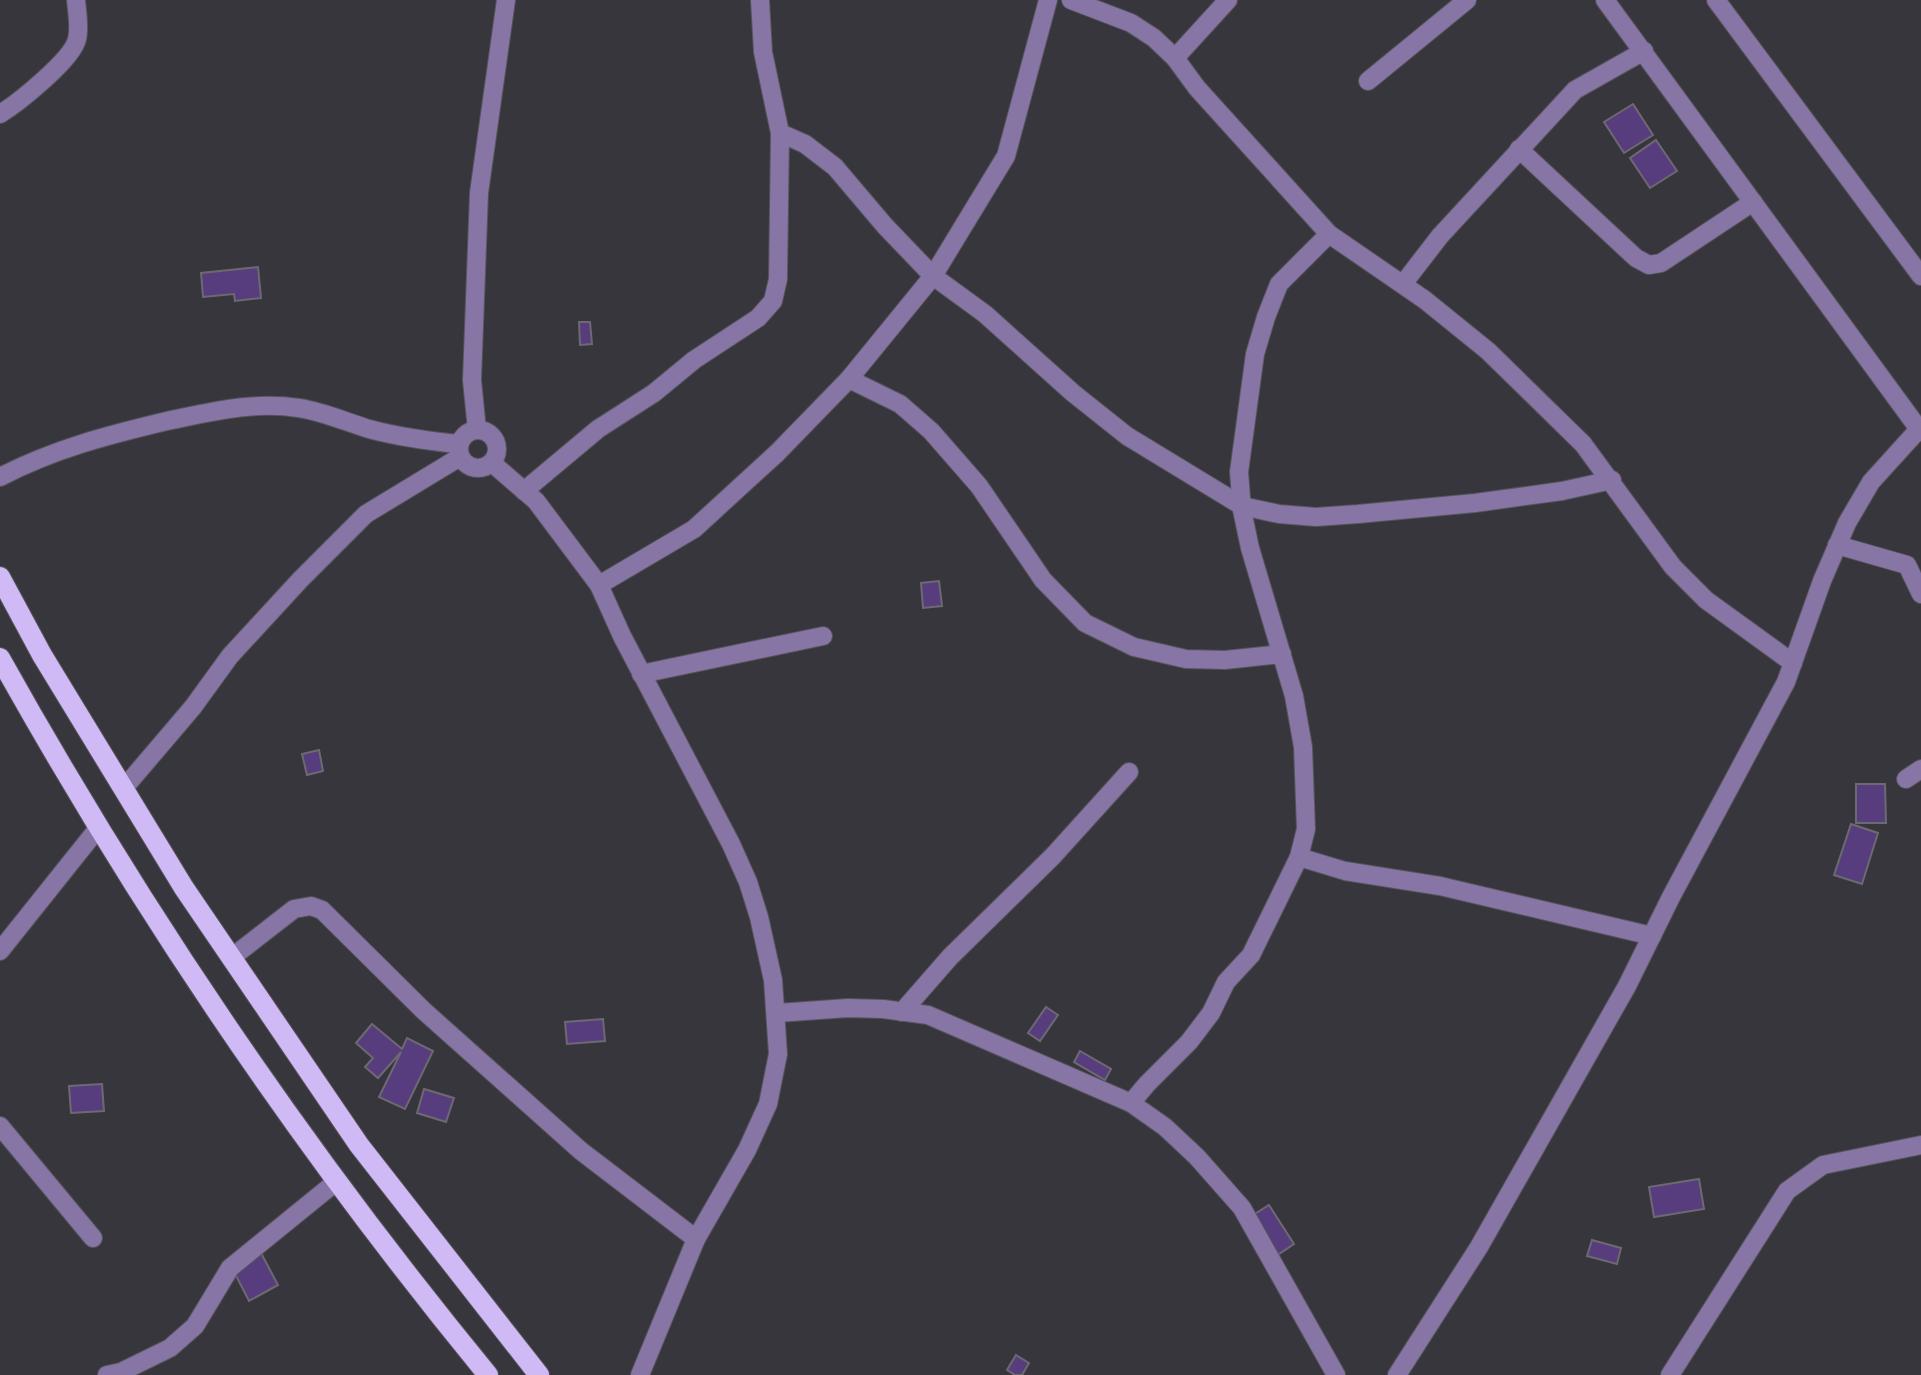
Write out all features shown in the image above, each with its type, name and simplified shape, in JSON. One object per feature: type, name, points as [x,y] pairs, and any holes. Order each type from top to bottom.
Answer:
[{"type":"main road","points":[[0,577],[42,655],[184,888],[231,958],[359,1145],[539,1375]]},
{"type":"main road","points":[[0,658],[56,759],[196,984],[337,1181],[488,1375]]},
{"type":"street","points":[[0,114],[17,103],[72,51],[77,39],[76,0]]},
{"type":"street","points":[[477,430],[472,380],[479,193],[506,0]]},
{"type":"street","points":[[524,491],[598,429],[758,318],[773,301],[778,279],[780,133],[763,52],[760,0]]},
{"type":"street","points":[[599,585],[694,529],[777,453],[849,379],[933,276],[1006,156],[1048,0]]},
{"type":"street","points":[[1071,0],[1131,23],[1154,38],[1329,234],[1403,284],[1488,351],[1583,444],[1673,567],[1706,600],[1793,663]]},
{"type":"street","points":[[1175,58],[1228,0]]},
{"type":"street","points":[[1368,81],[1467,0]]},
{"type":"street","points":[[1397,1375],[1479,1247],[1627,986],[1786,682],[1837,545],[1871,482],[1920,430],[1605,0]]},
{"type":"street","points":[[1716,0],[1921,276]]},
{"type":"street","points":[[1403,284],[1440,236],[1575,90],[1644,51]]},
{"type":"street","points":[[780,133],[805,144],[835,167],[933,276],[985,314],[1073,393],[1127,436],[1242,506],[1279,514],[1316,517],[1475,503],[1562,491],[1612,480]]},
{"type":"street","points":[[1519,149],[1636,258],[1649,265],[1661,263],[1753,202]]},
{"type":"street","points":[[1131,1103],[1189,1042],[1211,1013],[1226,982],[1251,955],[1299,857],[1306,829],[1303,747],[1294,696],[1260,585],[1242,506],[1239,472],[1255,354],[1279,284],[1329,234]]},
{"type":"street","points":[[849,379],[900,404],[931,431],[979,486],[1043,580],[1085,623],[1134,647],[1186,659],[1225,660],[1282,654]]},
{"type":"street","points":[[0,477],[65,448],[109,434],[226,408],[265,404],[300,408],[459,450]]},
{"type":"street","points":[[124,788],[193,707],[230,656],[366,514],[459,450],[469,432],[486,432],[494,438],[497,446],[492,463],[474,469],[466,465],[459,450]]},
{"type":"street","points":[[492,463],[536,501],[599,585],[748,882],[759,917],[777,1013],[778,1054],[768,1104],[747,1150],[696,1239],[640,1375]]},
{"type":"street","points":[[1837,545],[1907,565],[1921,594]]},
{"type":"street","points":[[641,674],[823,636]]},
{"type":"street","points":[[902,1012],[950,957],[1053,856],[1129,772]]},
{"type":"street","points":[[0,951],[99,827]]},
{"type":"street","points":[[1299,857],[1345,871],[1440,886],[1652,936]]},
{"type":"street","points":[[231,958],[294,909],[311,906],[322,910],[424,1011],[581,1151],[696,1239]]},
{"type":"street","points":[[777,1013],[848,1008],[928,1015],[1131,1103],[1165,1127],[1242,1208],[1336,1375]]},
{"type":"street","points":[[0,1126],[93,1238]]},
{"type":"street","points":[[1670,1375],[1787,1191],[1823,1165],[1921,1145]]},
{"type":"street","points":[[107,1375],[121,1372],[170,1348],[195,1326],[230,1268],[337,1181]]},
{"type":"building","points":[[1633,104],[1653,135],[1624,153],[1604,122]]},
{"type":"building","points":[[1656,140],[1677,171],[1650,188],[1630,158]]},
{"type":"building","points":[[258,267],[261,298],[235,301],[234,294],[203,297],[201,273]]},
{"type":"building","points":[[579,322],[590,322],[592,344],[580,345]]},
{"type":"building","points":[[939,581],[942,606],[923,608],[921,583]]},
{"type":"building","points":[[319,750],[323,771],[307,775],[302,754]]},
{"type":"building","points":[[1856,784],[1885,784],[1886,823],[1856,823]]},
{"type":"building","points":[[1851,824],[1878,833],[1862,884],[1834,875]]},
{"type":"building","points":[[1046,1007],[1058,1015],[1040,1041],[1028,1033]]},
{"type":"building","points":[[603,1019],[605,1041],[567,1044],[565,1022]]},
{"type":"building","points":[[372,1024],[402,1049],[407,1038],[433,1051],[405,1109],[379,1097],[401,1052],[378,1078],[365,1067],[373,1058],[356,1043]]},
{"type":"building","points":[[1080,1051],[1111,1069],[1105,1080],[1074,1062]]},
{"type":"building","points":[[102,1084],[104,1111],[71,1113],[69,1086]]},
{"type":"building","points":[[424,1089],[454,1098],[446,1122],[417,1113]]},
{"type":"building","points":[[1699,1179],[1704,1209],[1654,1217],[1649,1187]]},
{"type":"building","points":[[1269,1205],[1294,1244],[1276,1256],[1250,1217]]},
{"type":"building","points":[[1592,1240],[1621,1248],[1617,1264],[1587,1256]]},
{"type":"building","points":[[260,1251],[278,1285],[249,1301],[231,1266]]},
{"type":"building","points":[[1016,1355],[1029,1363],[1022,1375],[1007,1370]]}]
